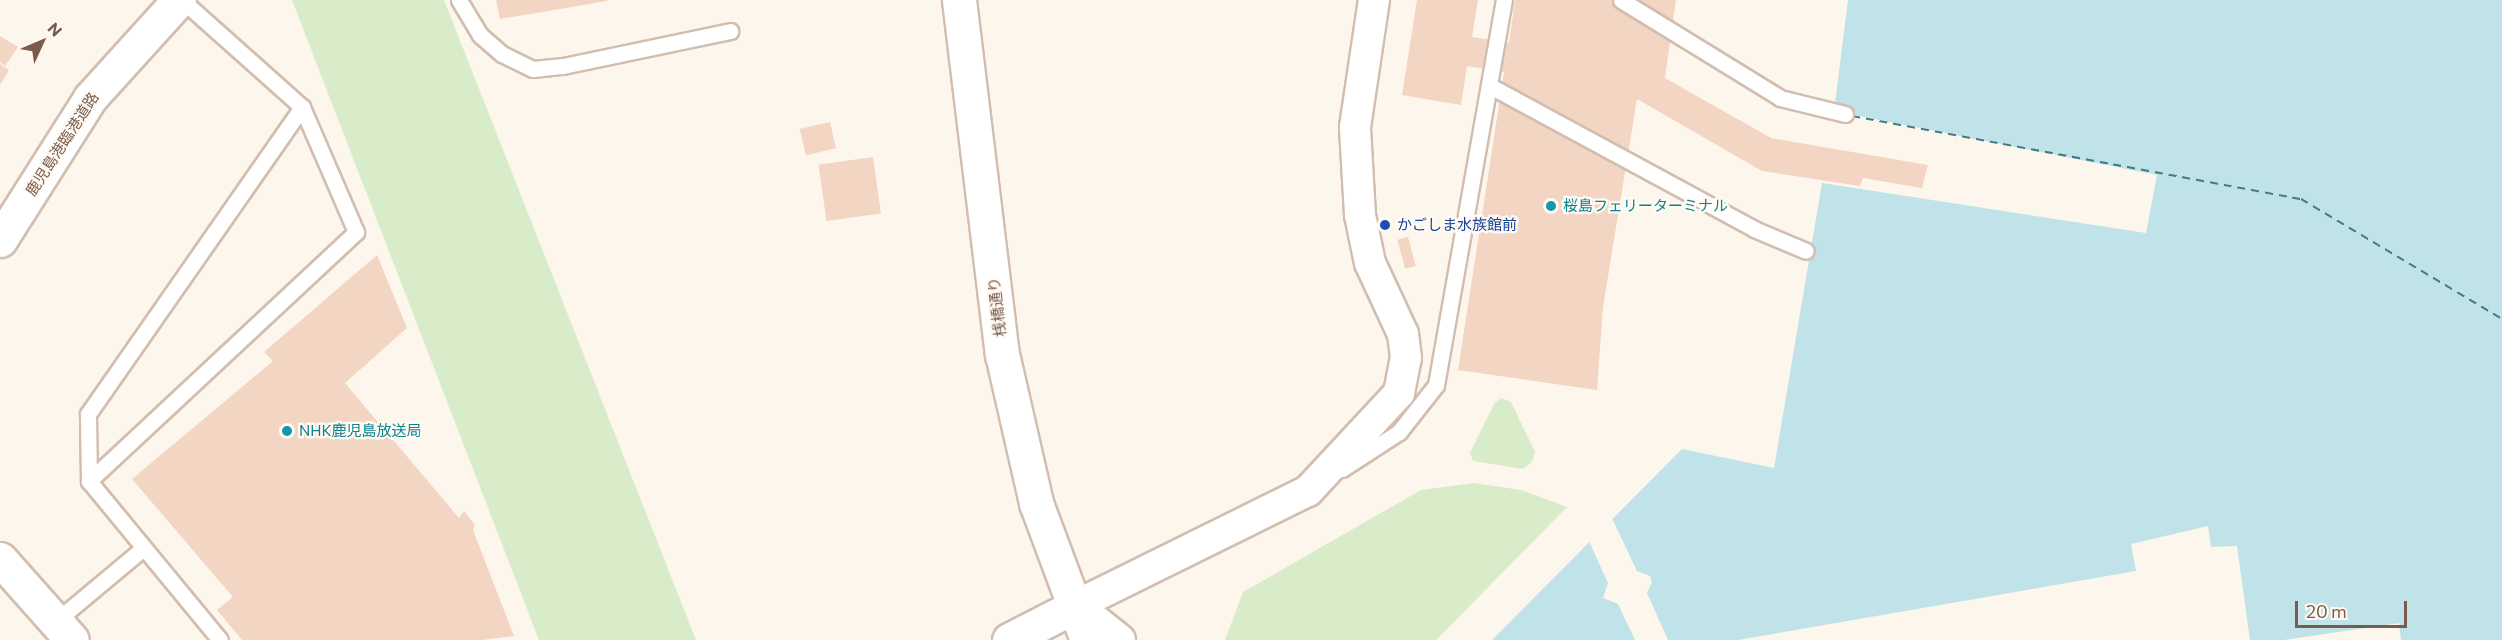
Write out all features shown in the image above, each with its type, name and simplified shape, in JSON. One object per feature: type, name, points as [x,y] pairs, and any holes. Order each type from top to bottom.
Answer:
[{"type":"street","name":"鹿児島港臨港道路","points":[[0,240],[90,98],[181,0]]},
{"type":"street","name":"桟橋通り","points":[[959,0],[1002,354],[1036,503],[1087,640]]},
{"type":"street","points":[[1009,640],[1308,491],[1399,393],[1406,358],[1403,334],[1370,263],[1360,215],[1355,127],[1374,0]]},
{"type":"street","points":[[0,559],[64,631]]},
{"type":"street","points":[[1075,606],[1118,640]]},
{"type":"lane","points":[[89,481],[356,232],[302,107],[181,0]]},
{"type":"lane","points":[[459,0],[480,35],[502,54],[533,69],[563,66],[730,31]]},
{"type":"lane","points":[[1308,491],[1399,432],[1436,385],[1504,0]]},
{"type":"lane","points":[[1621,0],[1780,98],[1845,114]]},
{"type":"lane","points":[[1490,86],[1754,229],[1806,251]]},
{"type":"lane","points":[[220,640],[142,549],[89,481],[88,414],[302,107]]},
{"type":"lane","points":[[64,631],[142,549]]},
{"type":"green space","points":[[292,0],[444,0],[696,640],[539,640]]},
{"type":"green space","points":[[1501,398],[1511,402],[1535,452],[1532,462],[1523,469],[1473,461],[1470,453],[1494,404]]},
{"type":"green space","points":[[1474,483],[1521,490],[1567,507],[1436,640],[1225,640],[1243,592],[1421,490]]},
{"type":"water","points":[[1848,0],[2502,0],[2502,640],[2401,640],[2399,623],[2284,640],[2250,640],[2237,546],[2211,547],[2208,526],[2131,544],[2136,571],[1738,640],[1492,640],[1682,449],[1774,468],[1822,183],[2146,233],[2157,175],[1834,111]]},
{"type":"pier","points":[[1611,516],[1637,571],[1650,576],[1652,582],[1647,593],[1668,640],[1635,640],[1618,604],[1603,598],[1608,583],[1588,539]]},
{"type":"building","points":[[496,0],[607,0],[607,1],[500,19]]},
{"type":"building","name":"桜島フェリーターミナル","points":[[1417,0],[1478,0],[1472,37],[1509,43],[1515,0],[1676,0],[1665,78],[1771,138],[1928,165],[1922,188],[1863,178],[1860,186],[1762,171],[1637,99],[1603,307],[1597,390],[1458,370],[1504,72],[1467,66],[1461,105],[1402,95]]},
{"type":"building","points":[[0,36],[18,47],[5,66],[0,62]]},
{"type":"building","points":[[0,64],[9,70],[0,85]]},
{"type":"building","points":[[830,122],[836,148],[806,155],[800,129]]},
{"type":"building","points":[[873,157],[881,213],[826,221],[819,165]]},
{"type":"building","points":[[1408,237],[1416,266],[1405,269],[1397,240]]},
{"type":"building","name":"NHK鹿児島放送局","points":[[377,255],[407,328],[345,383],[459,518],[464,511],[475,525],[473,530],[514,636],[482,640],[242,640],[217,610],[233,597],[132,479],[273,361],[264,352]]},
{"type":"ferry route","points":[[1852,116],[2301,199],[2502,319]]},
{"type":"place","name":"桜島フェリーターミナル","points":[[1551,206]]},
{"type":"place","name":"かごしま水族館前","points":[[1385,225]]},
{"type":"place","name":"NHK鹿児島放送局","points":[[287,431]]}]
